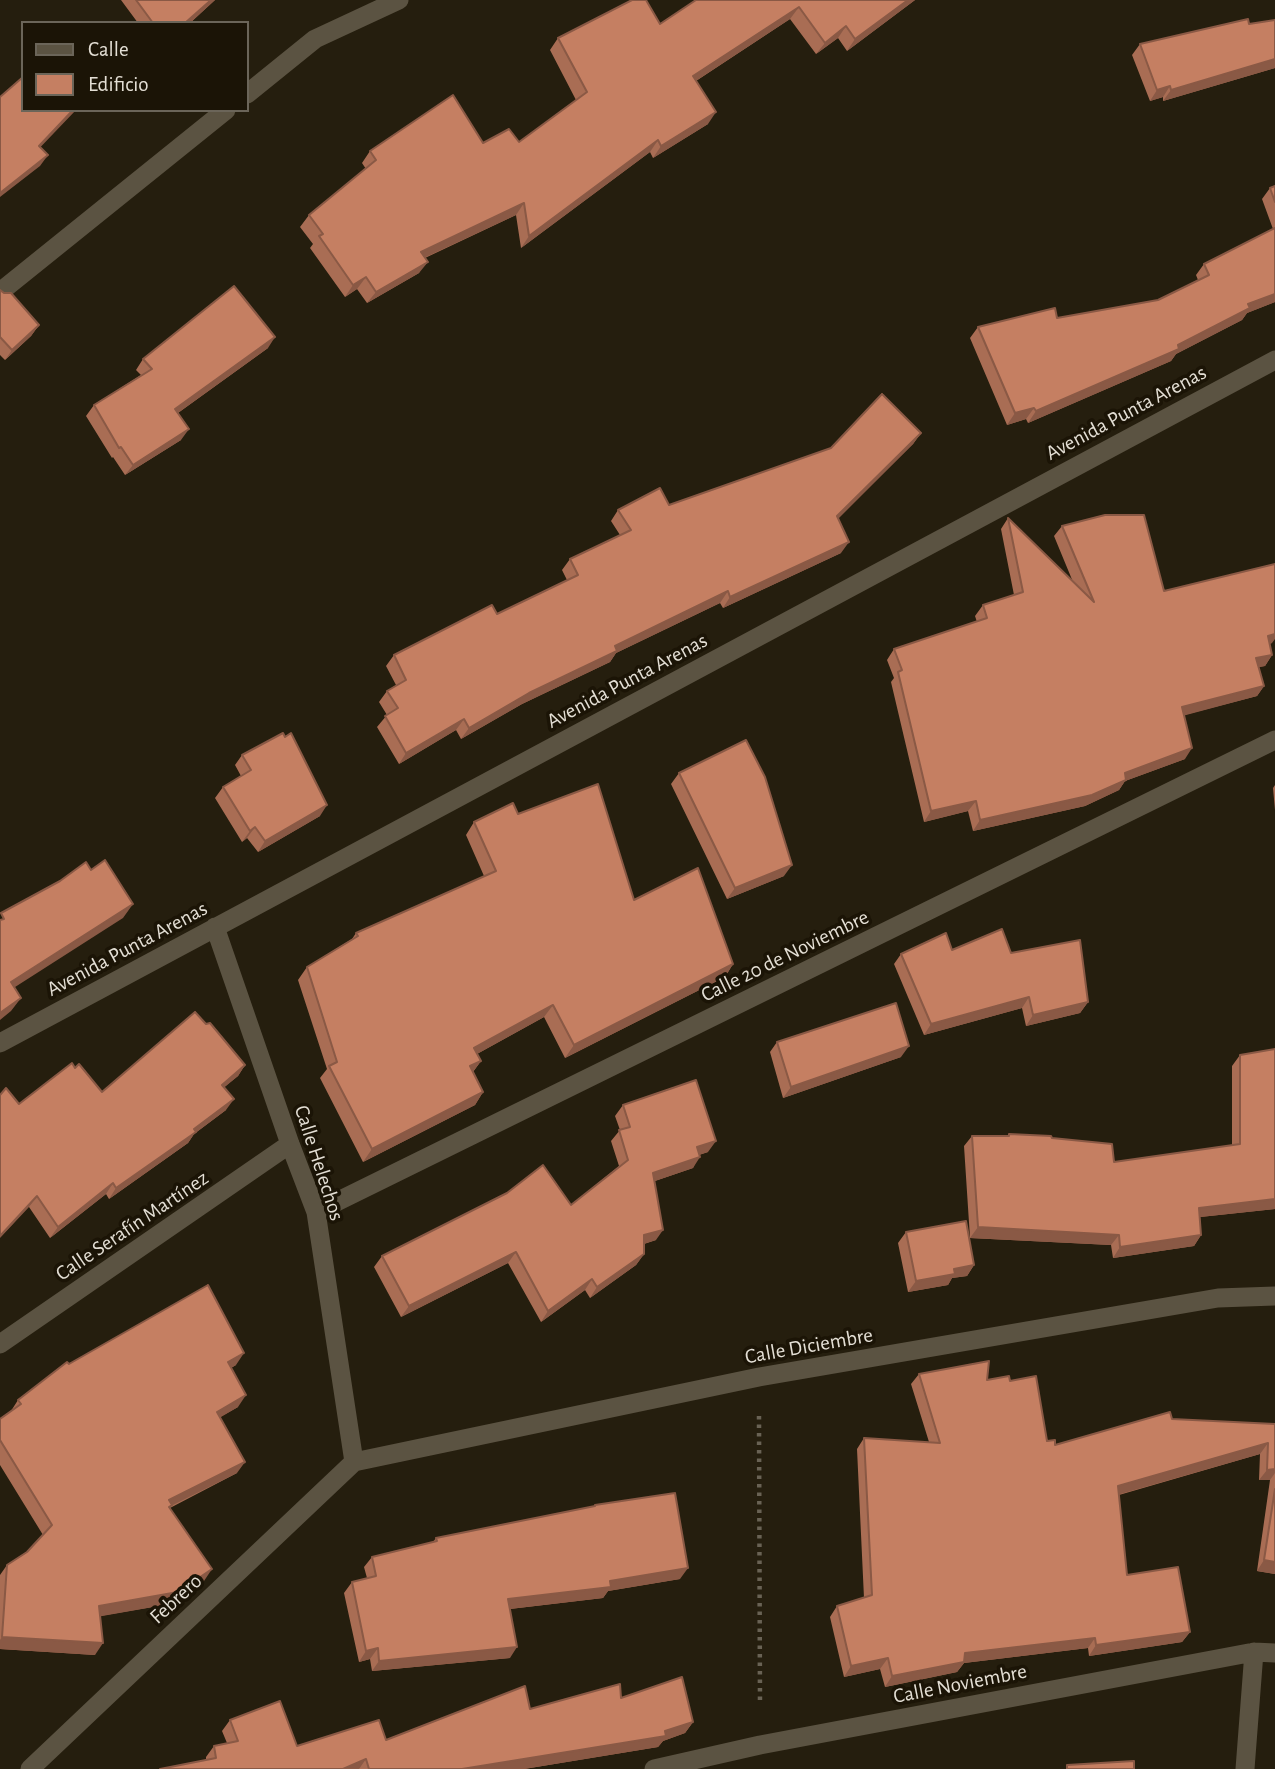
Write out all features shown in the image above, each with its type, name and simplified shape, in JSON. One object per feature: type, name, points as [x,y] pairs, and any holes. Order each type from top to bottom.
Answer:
[{"type":"street","points":[[248,93],[315,39],[399,0]]},
{"type":"street","points":[[0,292],[224,112]]},
{"type":"street","name":"Avenida Punta Arenas","points":[[0,1043],[1275,360]]},
{"type":"street","name":"Calle 20 de Noviembre","points":[[316,1212],[1275,740]]},
{"type":"street","name":"Calle Helechos","points":[[215,927],[316,1212],[354,1462]]},
{"type":"street","name":"Calle Serafín Martínez","points":[[0,1344],[290,1144]]},
{"type":"street","name":"Calle Diciembre","points":[[354,1462],[759,1377],[1218,1297],[1275,1296]]},
{"type":"street","name":"Febrero","points":[[30,1769],[354,1462]]},
{"type":"street","points":[[1245,1769],[1254,1651]]},
{"type":"street","name":"Calle Noviembre","points":[[654,1769],[760,1745],[1254,1651],[1275,1653]]},
{"type":"path","points":[[759,1377],[760,1745]]},
{"type":"building","points":[[136,0],[211,0],[187,21],[152,21]]},
{"type":"building","points":[[632,0],[646,0],[660,24],[696,0],[908,0],[855,39],[846,26],[825,43],[799,7],[693,76],[716,112],[661,146],[658,140],[529,236],[524,203],[421,252],[428,262],[376,292],[366,277],[353,285],[319,236],[323,234],[309,215],[376,160],[370,151],[453,95],[483,143],[509,129],[519,142],[587,92],[558,38]]},
{"type":"building","points":[[1248,19],[1249,24],[1275,20],[1275,59],[1171,90],[1170,86],[1157,90],[1140,44]]},
{"type":"building","points":[[21,79],[21,112],[71,112],[39,146],[48,155],[0,193],[0,97]]},
{"type":"building","points":[[1275,186],[1275,202],[1270,188]]},
{"type":"building","points":[[1275,228],[1275,294],[1248,304],[1250,308],[1178,345],[1179,349],[1036,411],[1034,408],[1015,413],[978,327],[1055,308],[1057,318],[1158,300],[1209,275],[1204,264]]},
{"type":"building","points":[[234,286],[275,337],[175,409],[189,429],[133,465],[121,447],[119,448],[94,405],[152,369],[143,359]]},
{"type":"building","points":[[0,290],[11,293],[39,325],[12,350],[0,337]]},
{"type":"building","points":[[882,394],[921,433],[837,516],[849,542],[730,597],[728,591],[615,646],[617,651],[529,693],[469,728],[464,719],[406,753],[385,716],[398,708],[387,691],[406,680],[394,655],[492,605],[497,614],[578,575],[570,559],[631,530],[618,510],[660,488],[669,505],[831,448]]},
{"type":"building","points":[[1105,515],[1144,515],[1164,591],[1275,564],[1275,634],[1268,636],[1272,655],[1256,658],[1264,686],[1182,707],[1192,748],[1125,773],[1126,780],[1092,795],[980,820],[976,801],[931,811],[898,672],[902,670],[894,649],[987,618],[983,605],[1023,592],[1008,518],[1094,602],[1062,526]]},
{"type":"building","points":[[283,733],[285,737],[291,733],[327,805],[265,841],[255,827],[250,831],[223,787],[251,770],[242,755]]},
{"type":"building","points":[[746,740],[765,777],[792,865],[735,888],[679,773]]},
{"type":"building","points":[[598,784],[634,900],[698,868],[733,964],[574,1045],[553,1005],[474,1048],[481,1061],[470,1066],[483,1092],[372,1149],[329,1066],[337,1062],[307,967],[358,936],[356,933],[496,871],[474,822],[513,803],[518,814]]},
{"type":"building","points":[[105,860],[133,904],[11,982],[21,998],[0,1013],[0,920],[4,919],[1,913],[60,881],[86,862],[91,870]]},
{"type":"building","points":[[1002,929],[1011,953],[1080,940],[1088,1002],[1033,1015],[1029,997],[931,1024],[901,954],[946,933],[952,950]]},
{"type":"building","points":[[896,1003],[909,1046],[791,1087],[777,1042]]},
{"type":"building","points":[[195,1012],[206,1024],[210,1023],[245,1065],[222,1085],[234,1099],[194,1129],[196,1132],[116,1188],[113,1183],[58,1227],[37,1196],[0,1236],[0,1095],[6,1088],[19,1104],[72,1063],[75,1068],[79,1064],[102,1092]]},
{"type":"building","points":[[1275,1049],[1275,1199],[1199,1208],[1201,1235],[1120,1247],[1119,1235],[978,1227],[972,1136],[1051,1136],[1112,1144],[1114,1162],[1240,1144],[1240,1055]]},
{"type":"building","points":[[696,1080],[716,1141],[697,1147],[700,1157],[653,1173],[663,1230],[644,1235],[644,1254],[597,1287],[592,1279],[548,1311],[516,1252],[409,1306],[382,1256],[507,1193],[543,1165],[571,1205],[628,1160],[619,1130],[630,1127],[623,1105]]},
{"type":"building","points":[[966,1221],[974,1265],[954,1269],[955,1274],[916,1281],[906,1232]]},
{"type":"building","points":[[208,1285],[244,1353],[228,1362],[246,1395],[217,1412],[245,1462],[169,1500],[172,1505],[169,1507],[212,1569],[178,1592],[99,1606],[103,1643],[2,1637],[7,1565],[27,1552],[52,1525],[0,1440],[0,1419],[21,1404],[18,1400],[67,1362],[69,1364]]},
{"type":"building","points":[[989,1361],[987,1380],[1009,1376],[1010,1381],[1036,1376],[1047,1441],[1055,1440],[1055,1445],[1170,1412],[1172,1419],[1275,1424],[1275,1469],[1267,1470],[1268,1443],[1118,1486],[1127,1575],[1178,1567],[1190,1632],[1096,1645],[1095,1638],[965,1653],[964,1662],[892,1676],[888,1658],[851,1666],[837,1606],[872,1595],[864,1438],[940,1443],[919,1374]]},
{"type":"building","points":[[1275,1489],[1275,1562],[1264,1560]]},
{"type":"building","points":[[675,1493],[688,1568],[610,1581],[611,1587],[508,1599],[517,1647],[379,1661],[378,1648],[366,1651],[352,1582],[376,1576],[372,1557],[437,1541],[436,1538],[595,1505]]},
{"type":"building","points":[[682,1677],[693,1722],[665,1731],[666,1736],[462,1769],[369,1769],[366,1759],[343,1769],[160,1769],[216,1758],[214,1746],[238,1741],[230,1720],[280,1701],[297,1746],[379,1720],[386,1740],[525,1686],[530,1709],[620,1684],[621,1698]]},
{"type":"building","points":[[1134,1761],[1134,1769],[1067,1769],[1067,1765]]}]
